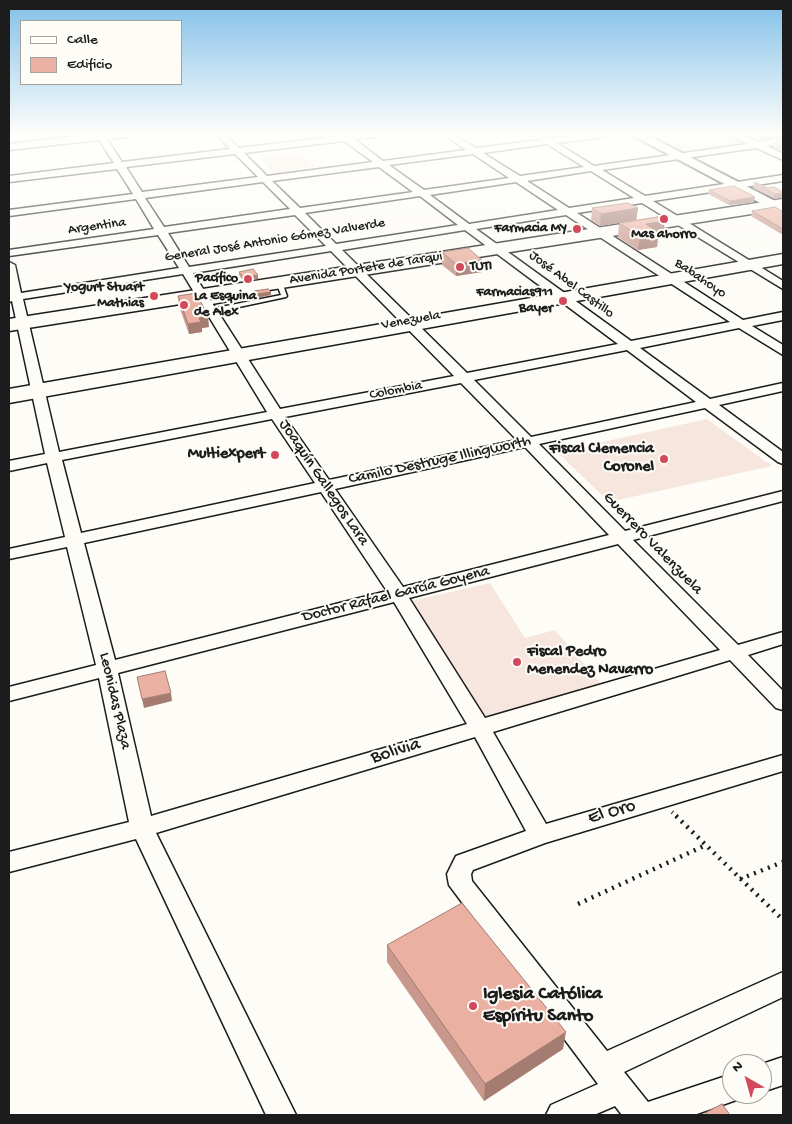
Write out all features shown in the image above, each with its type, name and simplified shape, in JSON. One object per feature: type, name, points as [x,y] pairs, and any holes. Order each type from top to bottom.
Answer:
[{"type":"main road","points":[[736,186],[780,207]]},
{"type":"main road","name":"Avenida Portete de Tarqui","points":[[16,324],[207,303],[228,295],[358,270],[676,220],[780,207]]},
{"type":"main road","name":"Venezuela","points":[[9,396],[783,258]]},
{"type":"street","name":"Joaquín Gallegos Lara","points":[[134,186],[276,414],[398,594],[480,727],[540,835]]},
{"type":"street","points":[[9,213],[207,186]]},
{"type":"street","name":"Guerrero Valenzuela","points":[[273,186],[528,442],[783,703]]},
{"type":"street","name":"José Abel Castillo","points":[[413,186],[783,459]]},
{"type":"street","name":"Argentina","points":[[9,253],[472,186]]},
{"type":"street","name":"Babahoyo","points":[[532,186],[783,351]]},
{"type":"street","points":[[621,186],[783,286]]},
{"type":"street","name":"General José Antonio Gómez Valverde","points":[[13,297],[732,186]]},
{"type":"street","name":"Leonidas Plaza","points":[[9,265],[16,324],[40,391],[53,457],[107,668],[142,828],[281,1115]]},
{"type":"street","name":"Colombia","points":[[9,466],[783,316]]},
{"type":"street","name":"Camilo Destruge Illingworth","points":[[9,554],[783,387]]},
{"type":"street","name":"Doctor Rafael García Goyena","points":[[9,694],[783,496]]},
{"type":"street","name":"Bolivia","points":[[9,862],[142,828],[783,638]]},
{"type":"street","name":"El Oro","points":[[611,1078],[461,885],[459,874],[464,863],[540,835],[783,763]]},
{"type":"street","points":[[561,1115],[611,1078],[783,984]]},
{"type":"street","points":[[611,1078],[640,1115]]},
{"type":"street","points":[[653,1115],[722,1091]]},
{"type":"lane","points":[[207,303],[237,306],[249,304],[284,296],[285,293],[267,288],[249,304]]},
{"type":"lane","points":[[228,295],[237,306]]},
{"type":"path","points":[[659,800],[783,920]]},
{"type":"path","points":[[578,904],[706,845]]},
{"type":"path","points":[[740,879],[783,862]]},
{"type":"shaded area","name":"Fiscal Clemencia Coronel","points":[[707,419],[772,466],[609,502],[557,452]]},
{"type":"shaded area","name":"Fiscal Pedro Menendez Navarro","points":[[490,583],[525,638],[555,630],[603,686],[486,717],[411,601]]},
{"type":"building","points":[[735,186],[755,197],[730,201],[709,190]]},
{"type":"building","points":[[761,186],[774,187],[783,192],[775,194]]},
{"type":"building","points":[[628,203],[638,208],[601,214],[592,208]]},
{"type":"building","points":[[775,207],[783,212],[783,229],[752,211]]},
{"type":"building","points":[[657,217],[665,221],[646,224],[659,233],[640,236],[619,223]]},
{"type":"building","points":[[468,248],[482,260],[456,264],[442,252]]},
{"type":"building","points":[[253,269],[258,275],[243,277],[239,272]]},
{"type":"building","points":[[268,289],[271,292],[256,294],[254,291]]},
{"type":"building","points":[[196,293],[208,316],[199,318],[201,322],[188,324],[178,296]]},
{"type":"building","points":[[165,671],[171,693],[142,699],[137,677]]},
{"type":"building","name":"Iglesia Católica Espíritu Santo","points":[[462,903],[566,1032],[485,1084],[387,945]]},
{"type":"building","points":[[722,1104],[730,1115],[707,1115],[705,1113]]},
{"type":"place","name":"Mas ahorro","points":[[664,219]]},
{"type":"place","name":"Farmacia MY","points":[[577,229]]},
{"type":"place","name":"TUTI","points":[[460,267]]},
{"type":"place","name":"Pacífico","points":[[248,279]]},
{"type":"place","name":"Yogurt Stuart Mathias","points":[[154,296]]},
{"type":"place","name":"Farmacias911 Bayer","points":[[563,301]]},
{"type":"place","name":"La Esquina de Alex","points":[[184,305]]},
{"type":"place","name":"Multiexpert","points":[[275,455]]},
{"type":"place","name":"Fiscal Clemencia Coronel","points":[[664,459]]},
{"type":"place","name":"Fiscal Pedro Menendez Navarro","points":[[517,662]]},
{"type":"place","name":"Iglesia Católica Espíritu Santo","points":[[473,1006]]}]
